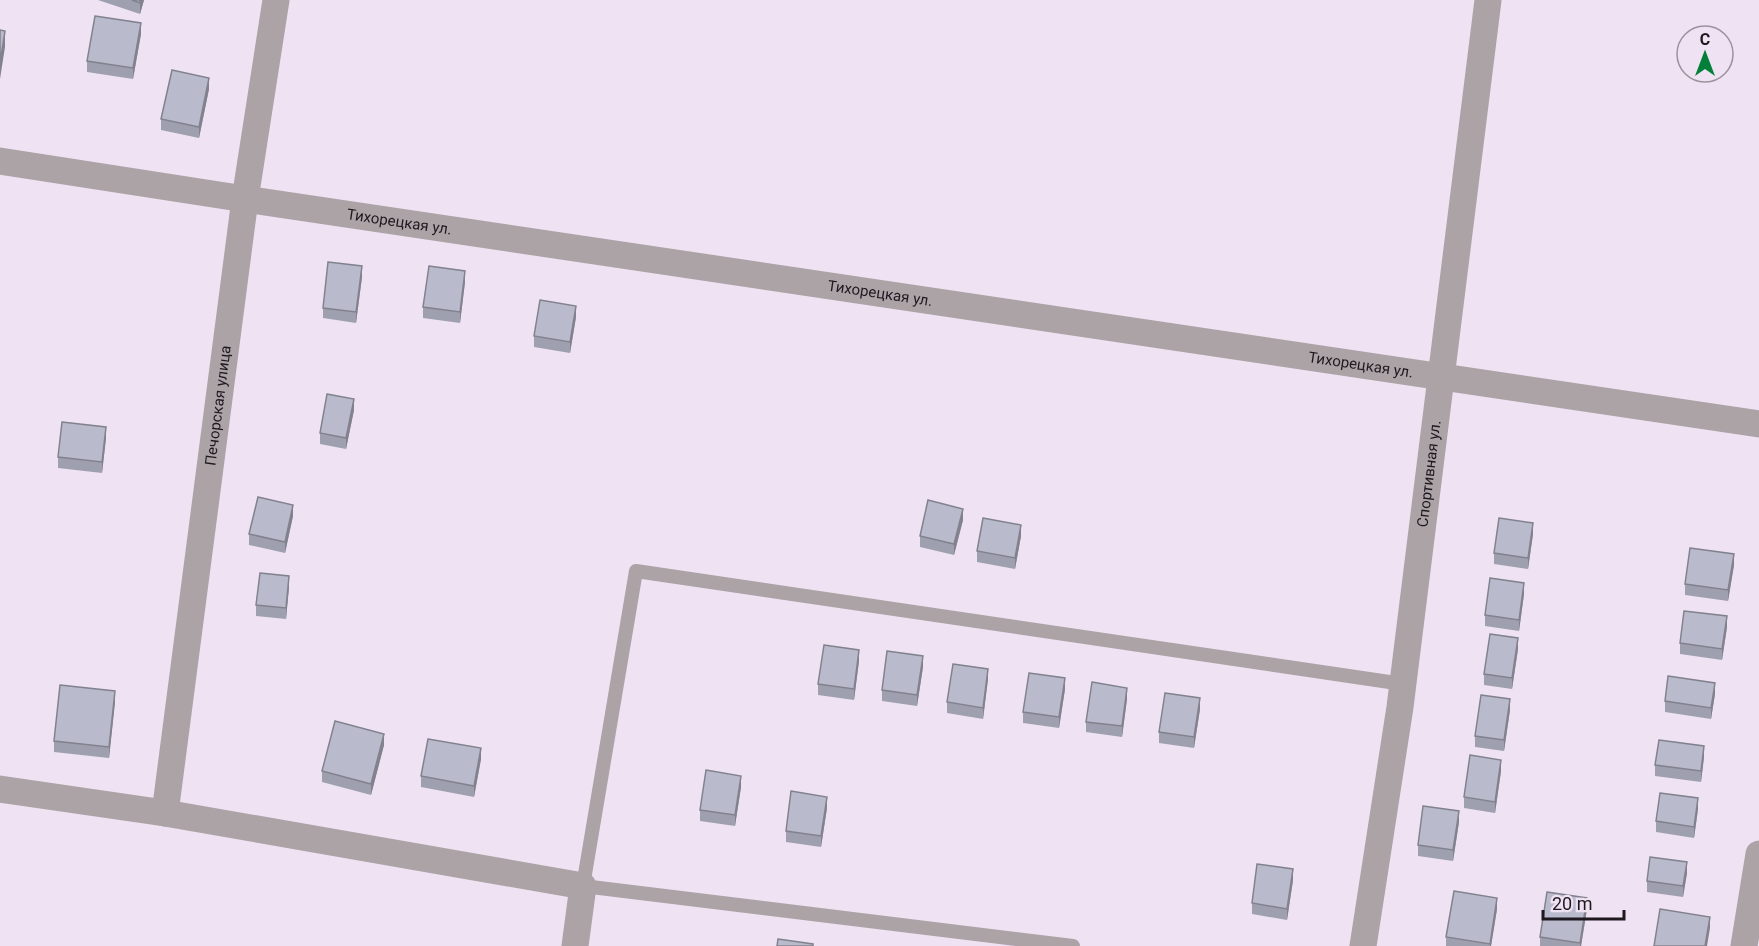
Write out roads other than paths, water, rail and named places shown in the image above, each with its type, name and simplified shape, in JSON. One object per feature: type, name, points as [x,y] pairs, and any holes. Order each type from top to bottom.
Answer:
[{"type":"street","name":"Печорская улица","points":[[165,813],[245,199],[276,0]]},
{"type":"street","name":"Спортивная ул.","points":[[1363,946],[1403,684],[1488,0]]},
{"type":"street","name":"Тихорецкая ул.","points":[[0,161],[1759,424]]},
{"type":"street","points":[[0,789],[165,813],[583,886],[575,946]]},
{"type":"street","points":[[1744,946],[1759,854]]},
{"type":"lane","points":[[1073,946],[583,886],[636,571],[1403,684]]}]
